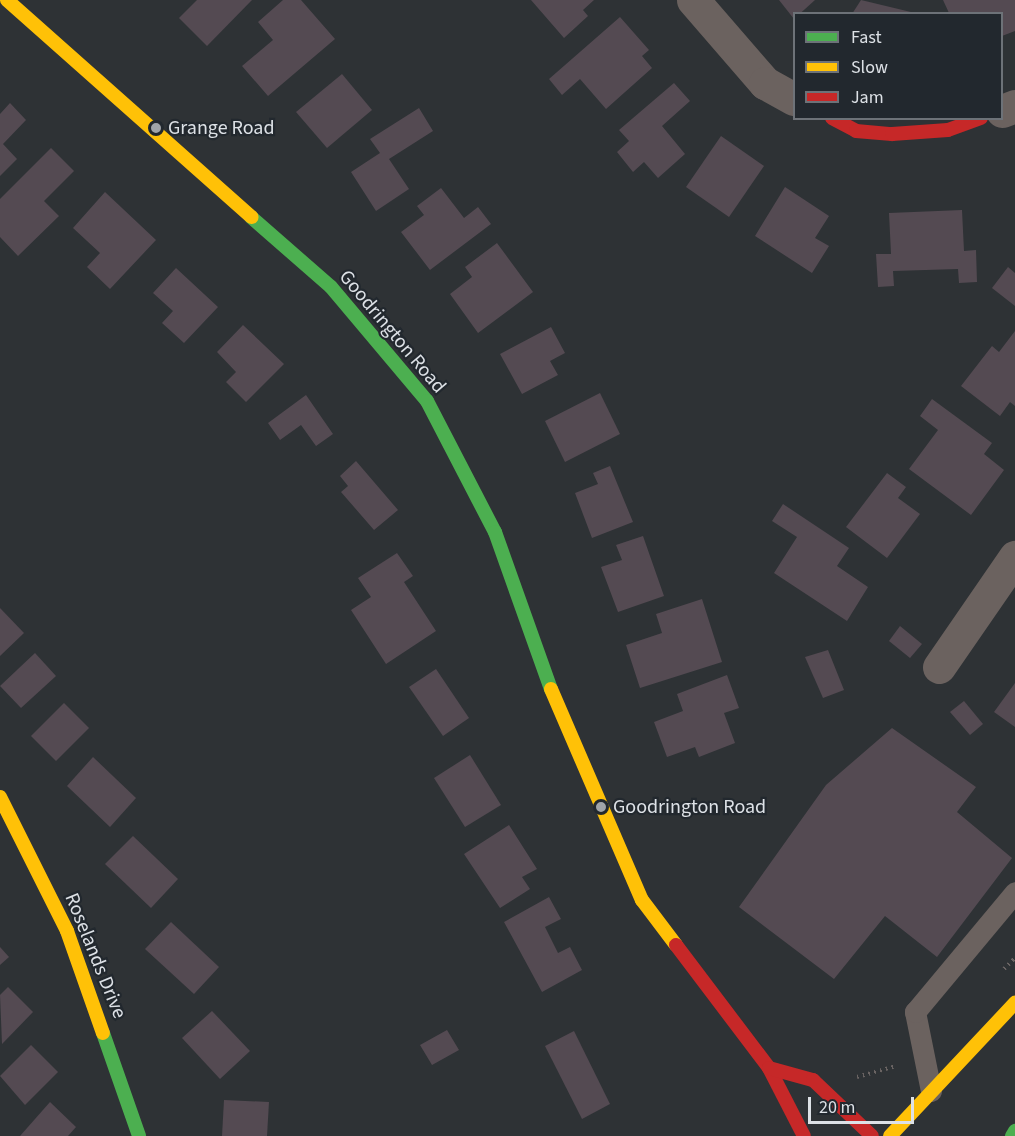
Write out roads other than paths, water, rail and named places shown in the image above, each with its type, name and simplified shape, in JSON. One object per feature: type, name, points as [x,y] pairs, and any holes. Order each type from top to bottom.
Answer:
[{"type":"street","name":"Goodrington Road","points":[[7,0],[331,287],[427,401],[495,532],[560,716],[642,900],[769,1068],[804,1136]]},
{"type":"street","points":[[693,0],[765,83],[793,98]]},
{"type":"street","points":[[836,120],[856,131],[892,135],[948,130],[976,120]]},
{"type":"street","points":[[939,666],[1015,557]]},
{"type":"street","name":"Roselands Drive","points":[[0,798],[67,931],[139,1136]]},
{"type":"street","points":[[890,1136],[1015,1003]]},
{"type":"street","points":[[769,1068],[813,1080],[838,1100],[872,1136]]},
{"type":"street","points":[[996,1136],[1015,1124]]},
{"type":"street","points":[[1012,1136],[1015,1131]]},
{"type":"lane","points":[[932,1091],[915,1012],[1015,892]]},
{"type":"place","name":"Grange Road","points":[[156,128]]},
{"type":"place","name":"Goodrington Road","points":[[601,807]]}]
